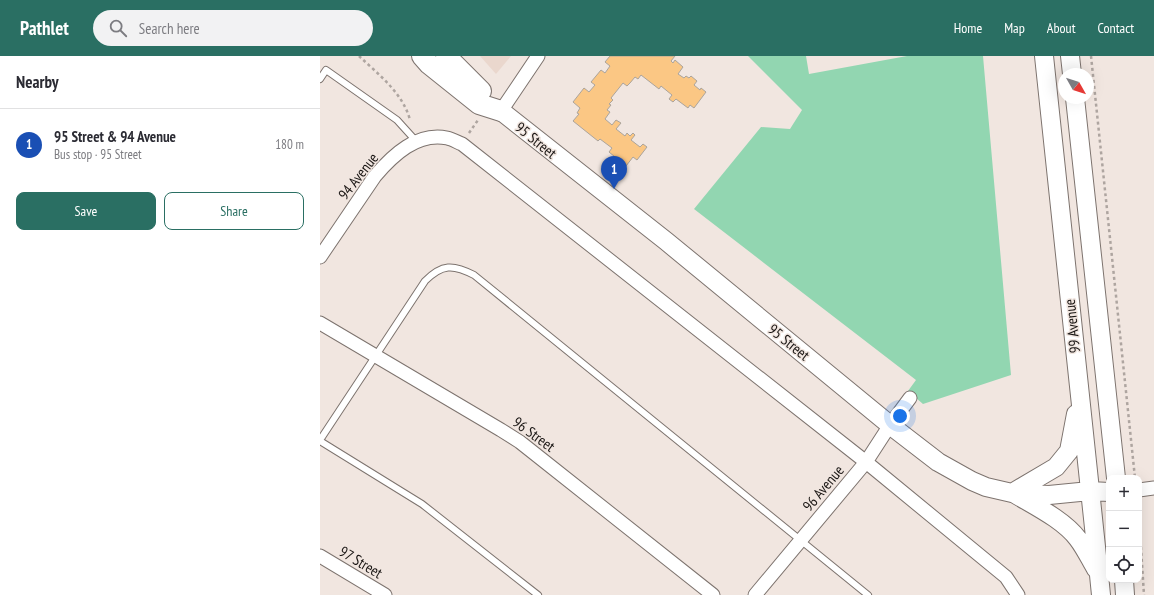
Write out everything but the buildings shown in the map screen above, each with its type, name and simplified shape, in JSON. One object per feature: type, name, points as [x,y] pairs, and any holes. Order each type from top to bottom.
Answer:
[{"type":"main road","points":[[422,56],[429,64],[479,104],[501,111]]},
{"type":"main road","points":[[446,56],[501,111]]},
{"type":"main road","name":"99 Avenue","points":[[1044,56],[1101,595]]},
{"type":"main road","points":[[1070,56],[1071,68]]},
{"type":"main road","name":"99 Avenue","points":[[1076,104],[1116,475]]},
{"type":"main road","name":"95 Street","points":[[501,111],[666,242],[890,425],[938,462],[986,487],[1012,493],[1049,495],[1090,491],[1106,492]]},
{"type":"main road","points":[[1080,396],[1069,451],[1056,467],[1012,493],[1048,514],[1065,526],[1078,539],[1100,575]]},
{"type":"main road","points":[[1124,583],[1125,595]]},
{"type":"street","points":[[501,111],[538,56]]},
{"type":"street","name":"94 Avenue","points":[[320,257],[375,176],[399,151],[416,142],[429,138],[466,138]]},
{"type":"street","points":[[466,138],[1006,577],[1018,595]]},
{"type":"street","name":"96 Street","points":[[320,323],[520,442],[713,595]]},
{"type":"street","name":"96 Avenue","points":[[755,595],[866,462],[910,398]]},
{"type":"street","points":[[1142,490],[1154,488]]},
{"type":"street","name":"97 Street","points":[[320,556],[385,595]]},
{"type":"lane","points":[[320,79],[326,70],[397,120],[416,142]]},
{"type":"lane","points":[[538,595],[422,504],[320,440],[425,281],[434,272],[444,268],[462,269],[474,274],[868,595]]},
{"type":"path","points":[[359,56],[393,88],[399,97],[409,116],[416,142]]},
{"type":"path","points":[[1091,56],[1135,475]]},
{"type":"path","points":[[466,138],[481,116]]},
{"type":"path","points":[[1141,547],[1144,595]]},
{"type":"shaded area","points":[[480,56],[511,56],[496,74]]},
{"type":"green space","points":[[748,56],[806,56],[809,74],[907,56],[983,56],[1011,375],[923,404],[908,391],[916,380],[694,209],[761,127],[790,129],[802,110]]},
{"type":"place","name":"95 Street & 94 Avenue","points":[[614,189]]}]
